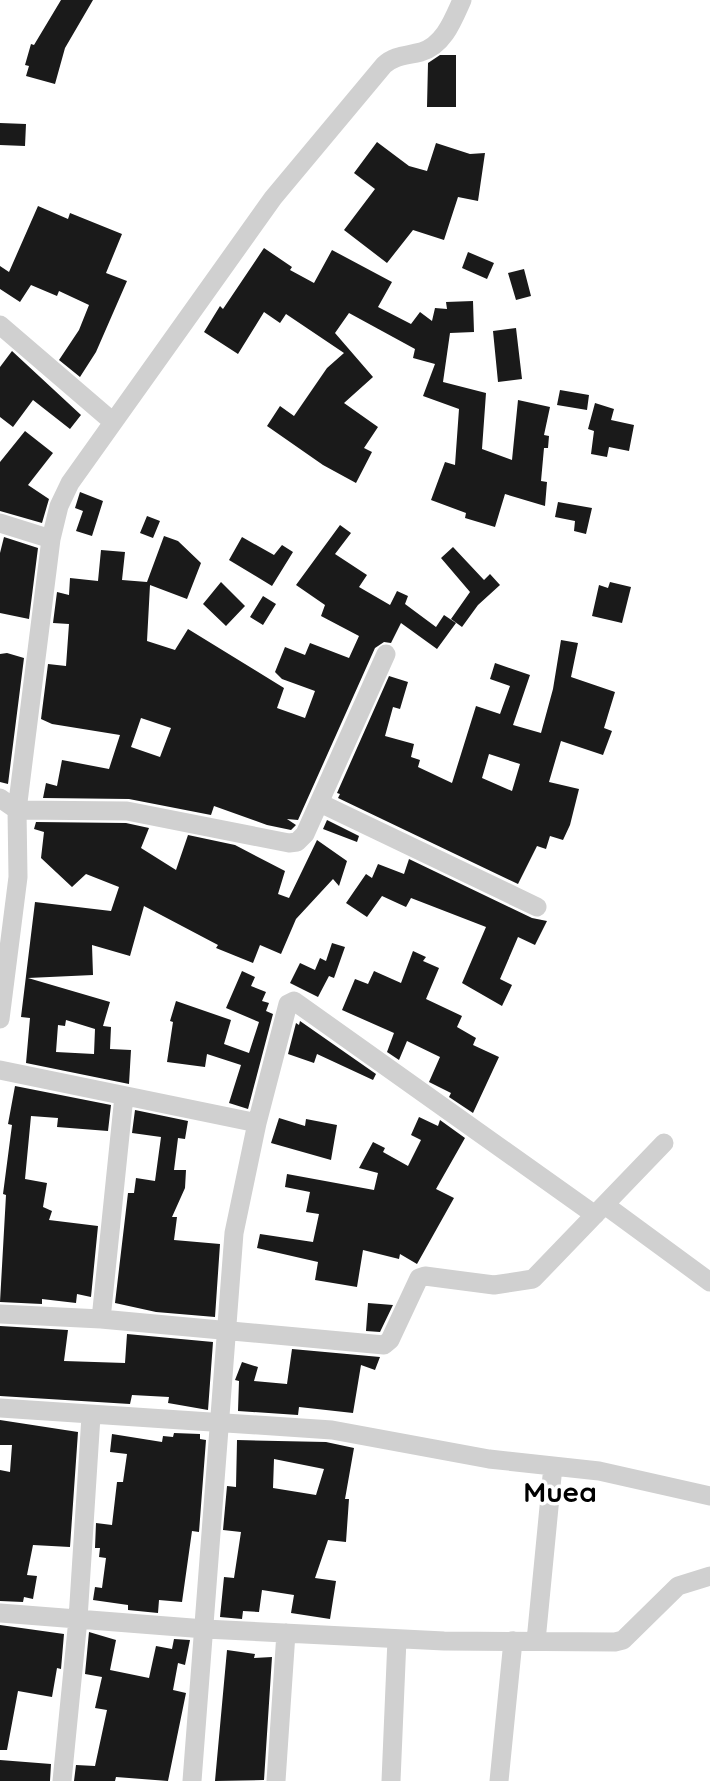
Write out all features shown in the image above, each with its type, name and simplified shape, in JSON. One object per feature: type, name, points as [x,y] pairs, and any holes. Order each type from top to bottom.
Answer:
[{"type":"street","points":[[0,1019],[9,876],[51,539],[59,506],[71,483],[113,422],[273,198],[384,65],[393,58],[423,52],[440,41],[462,0]]},
{"type":"street","points":[[0,325],[113,422]]},
{"type":"street","points":[[0,523],[51,539]]},
{"type":"street","points":[[0,798],[18,810],[127,811],[289,844],[297,842],[305,834],[320,803],[386,654]]},
{"type":"street","points":[[320,803],[537,907]]},
{"type":"street","points":[[192,1781],[234,1233],[257,1123],[288,1004],[294,1001],[710,1282]]},
{"type":"street","points":[[0,1070],[257,1123]]},
{"type":"street","points":[[101,1319],[124,1096]]},
{"type":"street","points":[[0,1314],[226,1329],[384,1345],[390,1340],[419,1278],[425,1276],[494,1285],[527,1282],[664,1143]]},
{"type":"street","points":[[0,1408],[332,1430],[489,1459],[598,1471],[710,1496]]},
{"type":"street","points":[[62,1781],[78,1619],[91,1416]]},
{"type":"street","points":[[536,1641],[553,1466]]},
{"type":"street","points":[[0,1613],[205,1629],[397,1639],[623,1640],[678,1586],[710,1576]]},
{"type":"street","points":[[275,1781],[286,1633]]},
{"type":"street","points":[[391,1781],[397,1639]]},
{"type":"street","points":[[499,1781],[513,1641]]},
{"type":"building","points":[[61,0],[93,0],[65,48],[55,84],[26,76],[29,66],[25,65],[31,44],[34,45]]},
{"type":"building","points":[[440,55],[456,55],[456,107],[427,107],[428,63]]},
{"type":"building","points":[[0,123],[26,124],[25,146],[0,145]]},
{"type":"building","points":[[377,142],[409,166],[427,171],[436,143],[470,154],[485,153],[478,201],[458,197],[444,240],[413,230],[387,263],[344,230],[375,189],[354,173]]},
{"type":"building","points":[[38,206],[68,219],[70,213],[122,234],[106,273],[127,281],[96,352],[80,377],[59,360],[79,330],[89,305],[59,291],[57,296],[31,285],[20,302],[0,289],[0,266],[9,272]]},
{"type":"building","points":[[264,248],[292,267],[290,270],[314,283],[332,250],[392,282],[378,307],[411,324],[420,312],[432,321],[435,308],[447,309],[446,302],[473,301],[474,332],[450,333],[443,382],[486,393],[482,449],[512,460],[518,400],[550,407],[544,435],[549,436],[548,448],[544,448],[541,481],[547,482],[545,506],[505,494],[495,527],[465,518],[466,513],[431,500],[445,462],[455,465],[459,409],[423,396],[435,364],[413,358],[415,349],[349,313],[335,333],[373,377],[344,403],[378,427],[364,448],[372,452],[356,483],[323,465],[267,426],[280,406],[294,416],[327,368],[344,353],[286,314],[280,323],[264,312],[238,354],[204,332]]},
{"type":"building","points":[[468,252],[494,263],[487,279],[462,268]]},
{"type":"building","points":[[524,269],[531,296],[516,300],[508,273]]},
{"type":"building","points":[[516,328],[522,379],[498,382],[493,331]]},
{"type":"building","points":[[12,351],[81,415],[70,429],[33,400],[13,427],[0,417],[0,367]]},
{"type":"building","points":[[560,390],[589,395],[587,410],[557,405]]},
{"type":"building","points":[[595,403],[614,409],[611,420],[634,425],[629,451],[609,447],[607,457],[591,454],[594,431],[588,429]]},
{"type":"building","points":[[25,431],[53,453],[28,485],[49,499],[42,523],[0,511],[0,462]]},
{"type":"building","points":[[80,492],[103,501],[92,536],[76,531],[83,511],[75,508]]},
{"type":"building","points":[[558,502],[592,508],[586,534],[574,531],[575,521],[555,517]]},
{"type":"building","points":[[147,516],[160,521],[153,538],[140,533]]},
{"type":"building","points":[[340,525],[351,533],[335,554],[367,575],[359,587],[390,605],[397,591],[408,596],[405,604],[436,627],[444,615],[456,623],[437,649],[401,623],[391,643],[384,642],[375,648],[298,820],[287,819],[296,825],[291,830],[267,825],[214,806],[211,815],[129,799],[43,798],[46,783],[57,786],[62,760],[109,769],[120,735],[52,724],[41,719],[48,664],[66,666],[69,624],[53,623],[57,592],[69,595],[70,578],[98,581],[101,550],[125,552],[122,580],[147,582],[164,536],[178,541],[201,563],[187,599],[150,585],[147,641],[175,650],[188,629],[284,688],[277,708],[305,718],[315,691],[282,679],[275,672],[285,647],[305,655],[310,643],[349,658],[359,636],[321,616],[325,605],[296,585]],"holes":[[[141,718],[171,728],[160,757],[131,747]]]},
{"type":"building","points":[[4,537],[38,548],[29,619],[0,613],[0,553]]},
{"type":"building","points":[[242,537],[274,555],[282,545],[293,552],[272,586],[229,560]]},
{"type":"building","points":[[453,547],[484,580],[490,574],[500,585],[478,605],[462,627],[451,619],[470,592],[441,558]]},
{"type":"building","points":[[221,582],[245,606],[226,626],[203,604]]},
{"type":"building","points":[[610,582],[631,587],[622,623],[592,616],[599,585],[608,588]]},
{"type":"building","points":[[263,596],[276,604],[263,625],[250,617]]},
{"type":"building","points":[[561,640],[578,643],[571,677],[615,692],[604,728],[612,731],[603,755],[561,741],[549,782],[579,789],[570,825],[563,840],[550,836],[546,849],[537,846],[518,884],[338,798],[340,794],[337,793],[389,676],[408,682],[400,709],[393,707],[385,736],[414,744],[411,757],[420,760],[418,767],[452,783],[476,706],[500,714],[510,686],[490,679],[495,663],[530,675],[513,725],[541,733],[553,689]],"holes":[[[489,754],[520,764],[512,791],[482,778]]]},
{"type":"building","points":[[7,653],[24,658],[8,784],[0,782],[0,654]]},
{"type":"building","points":[[327,820],[359,836],[357,842],[323,829]]},
{"type":"building","points":[[36,822],[126,823],[149,828],[141,848],[176,870],[188,835],[235,845],[285,871],[278,894],[289,898],[317,840],[347,861],[339,886],[333,879],[296,919],[281,954],[260,945],[253,963],[216,948],[218,945],[144,906],[130,956],[92,945],[93,975],[28,978],[110,1002],[103,1026],[111,1027],[110,1049],[131,1050],[129,1084],[26,1063],[30,1018],[21,1017],[35,902],[111,911],[119,887],[86,874],[72,887],[41,858],[44,832],[34,829]],"holes":[[[66,1020],[95,1029],[94,1054],[56,1052],[58,1025],[65,1026]]]},
{"type":"building","points":[[409,859],[532,918],[547,921],[535,945],[518,937],[500,979],[512,985],[502,1006],[462,983],[486,927],[411,898],[406,907],[382,896],[367,917],[346,903],[366,874],[372,878],[378,864],[404,874]]},
{"type":"building","points":[[332,943],[345,947],[334,978],[329,976],[318,997],[290,983],[300,963],[315,970],[320,958],[326,961]]},
{"type":"building","points":[[413,951],[426,957],[423,961],[439,968],[426,999],[462,1016],[457,1027],[476,1038],[473,1045],[499,1057],[473,1113],[449,1097],[451,1093],[429,1082],[440,1057],[407,1041],[399,1060],[387,1052],[394,1033],[342,1010],[355,979],[368,984],[374,971],[401,983]]},
{"type":"building","points":[[242,971],[255,977],[251,986],[266,992],[262,1001],[269,1003],[266,1011],[273,1014],[248,1109],[229,1103],[241,1065],[207,1054],[205,1067],[167,1062],[173,1022],[170,1021],[176,1001],[231,1020],[224,1044],[249,1053],[259,1022],[226,1008]]},
{"type":"building","points":[[300,1021],[376,1074],[373,1080],[317,1054],[314,1063],[288,1054],[296,1023],[299,1025]]},
{"type":"building","points":[[15,1086],[111,1105],[108,1131],[57,1127],[58,1118],[31,1116],[25,1179],[47,1183],[43,1207],[52,1211],[49,1220],[98,1226],[91,1297],[77,1294],[76,1303],[42,1299],[42,1304],[0,1302],[6,1195],[3,1194],[12,1125],[8,1124]]},
{"type":"building","points":[[135,1110],[188,1121],[185,1139],[178,1138],[174,1170],[186,1170],[185,1188],[172,1217],[177,1217],[174,1240],[220,1244],[215,1317],[156,1312],[115,1303],[128,1193],[134,1193],[136,1178],[155,1181],[161,1137],[132,1133]]},
{"type":"building","points":[[419,1117],[438,1126],[440,1120],[465,1138],[436,1189],[454,1198],[417,1264],[400,1254],[399,1259],[363,1250],[357,1287],[315,1280],[318,1262],[257,1248],[260,1234],[313,1242],[319,1214],[306,1212],[310,1192],[285,1187],[287,1174],[374,1190],[378,1173],[359,1168],[373,1142],[385,1148],[383,1152],[408,1166],[421,1140],[411,1135]]},
{"type":"building","points":[[279,1118],[305,1126],[306,1119],[337,1125],[331,1160],[271,1143]]},
{"type":"building","points":[[368,1303],[393,1305],[380,1332],[366,1331]]},
{"type":"building","points":[[0,1326],[68,1330],[64,1361],[125,1363],[127,1334],[213,1342],[208,1410],[168,1403],[169,1397],[132,1395],[130,1404],[0,1396]]},
{"type":"building","points":[[292,1349],[380,1357],[375,1370],[361,1365],[353,1413],[299,1407],[298,1415],[238,1411],[239,1381],[235,1380],[242,1362],[258,1367],[254,1381],[287,1384]]},
{"type":"building","points":[[0,1420],[78,1432],[70,1547],[33,1545],[27,1575],[37,1576],[33,1599],[24,1597],[23,1602],[0,1601],[0,1470],[10,1472],[12,1445],[0,1445]]},
{"type":"building","points":[[174,1433],[200,1434],[200,1439],[206,1440],[199,1532],[192,1531],[182,1602],[159,1600],[158,1613],[128,1610],[128,1605],[93,1600],[95,1587],[102,1588],[106,1558],[99,1557],[100,1548],[95,1548],[96,1523],[112,1525],[117,1482],[123,1482],[127,1454],[110,1452],[112,1434],[162,1442],[163,1436],[173,1437]]},
{"type":"building","points":[[237,1440],[326,1442],[354,1448],[345,1499],[349,1499],[346,1542],[328,1540],[315,1578],[336,1581],[330,1619],[291,1613],[294,1595],[262,1590],[259,1612],[243,1611],[242,1619],[220,1617],[224,1577],[234,1578],[241,1532],[223,1530],[227,1486],[236,1487]],"holes":[[[274,1459],[324,1469],[316,1495],[273,1488]]]},
{"type":"building","points":[[0,1625],[64,1634],[61,1669],[57,1668],[52,1697],[18,1691],[7,1750],[0,1750]]},
{"type":"building","points":[[89,1632],[116,1640],[110,1670],[149,1678],[156,1646],[172,1649],[174,1639],[190,1640],[185,1665],[178,1663],[173,1690],[186,1693],[168,1781],[116,1777],[115,1781],[74,1781],[76,1765],[95,1766],[107,1710],[95,1708],[102,1677],[85,1674]]},
{"type":"building","points":[[227,1650],[255,1654],[254,1658],[272,1657],[264,1780],[215,1781]]},
{"type":"building","points":[[0,1760],[51,1764],[50,1781],[0,1781]]},
{"type":"district","name":"Muea","points":[[560,1491]]}]
